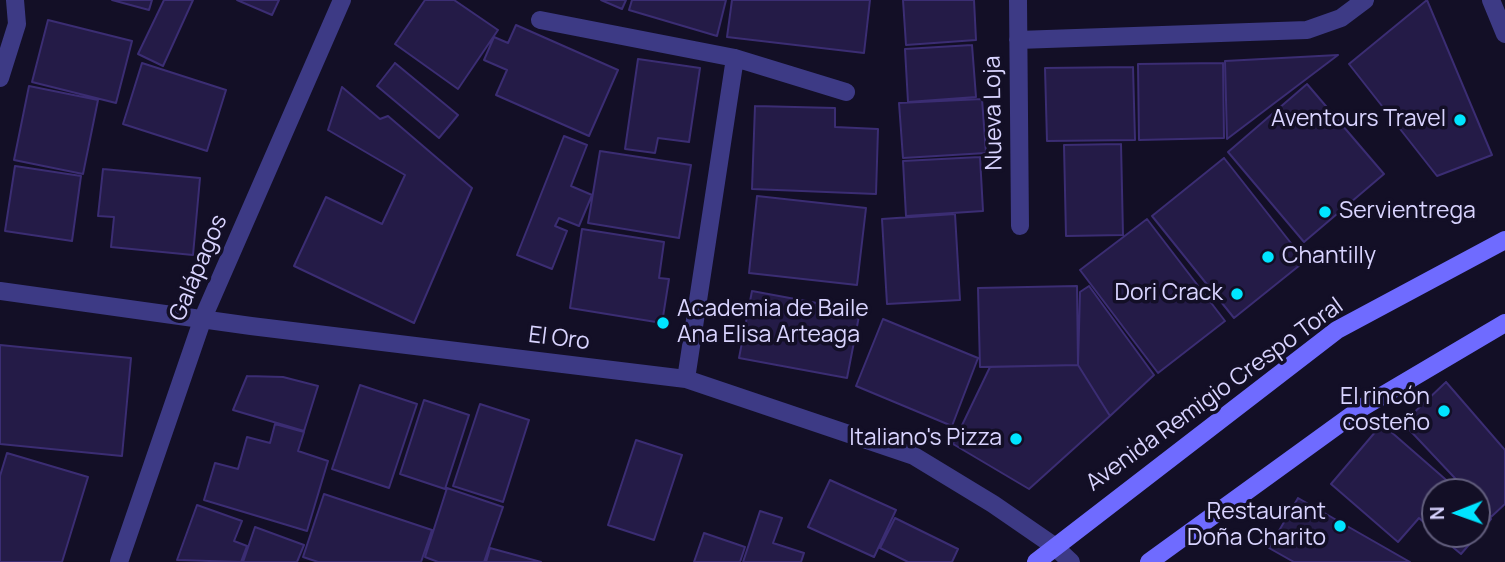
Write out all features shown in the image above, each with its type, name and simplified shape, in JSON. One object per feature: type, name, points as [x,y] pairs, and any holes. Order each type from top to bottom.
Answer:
[{"type":"main road","name":"Avenida Remigio Crespo Toral","points":[[1036,562],[1337,330],[1505,240]]},
{"type":"main road","points":[[1149,562],[1363,407],[1505,323]]},
{"type":"street","points":[[0,78],[17,24],[15,0]]},
{"type":"street","name":"Galápagos","points":[[119,562],[202,318],[342,0]]},
{"type":"street","name":"Nueva Loja","points":[[1018,0],[1020,226]]},
{"type":"street","points":[[1018,40],[1307,30],[1341,18],[1366,0]]},
{"type":"street","points":[[1491,0],[1505,34]]},
{"type":"street","points":[[540,20],[735,58],[846,92]]},
{"type":"street","points":[[687,379],[735,58]]},
{"type":"street","name":"El Oro","points":[[0,291],[687,379],[914,456],[993,504],[1054,546],[1071,562]]},
{"type":"building","points":[[112,0],[152,0],[149,10]]},
{"type":"building","points":[[164,0],[193,0],[163,66],[138,54]]},
{"type":"building","points":[[237,0],[279,0],[272,15]]},
{"type":"building","points":[[425,0],[454,0],[498,30],[458,89],[395,44]]},
{"type":"building","points":[[601,0],[626,0],[622,9]]},
{"type":"building","points":[[632,0],[726,0],[717,36],[629,10]]},
{"type":"building","points":[[732,0],[870,0],[864,53],[727,37]]},
{"type":"building","points":[[903,0],[974,0],[976,40],[906,45]]},
{"type":"building","points":[[1427,0],[1492,155],[1437,176],[1349,64]]},
{"type":"building","points":[[48,20],[132,41],[116,103],[32,82]]},
{"type":"building","points":[[516,25],[618,70],[589,136],[496,95],[507,70],[484,60],[494,37],[508,43]]},
{"type":"building","points":[[972,45],[976,97],[908,102],[905,49]]},
{"type":"building","points":[[1338,55],[1227,139],[1225,61]]},
{"type":"building","points":[[638,59],[700,68],[689,142],[658,138],[655,153],[625,149]]},
{"type":"building","points":[[142,63],[226,90],[207,151],[123,124]]},
{"type":"building","points":[[395,63],[458,115],[439,138],[377,86]]},
{"type":"building","points":[[1223,63],[1224,138],[1139,140],[1138,64]]},
{"type":"building","points":[[1133,67],[1135,140],[1047,141],[1045,68]]},
{"type":"building","points":[[1307,84],[1384,174],[1304,242],[1228,152]]},
{"type":"building","points":[[29,86],[98,100],[83,174],[14,160]]},
{"type":"building","points":[[342,87],[380,119],[388,116],[472,188],[414,323],[294,266],[326,197],[382,224],[405,175],[328,130]]},
{"type":"building","points":[[982,99],[986,153],[903,158],[899,103]]},
{"type":"building","points":[[755,106],[835,108],[835,127],[878,129],[876,194],[752,189]]},
{"type":"building","points":[[564,136],[587,145],[571,186],[592,195],[579,226],[559,218],[555,226],[567,231],[552,269],[517,255]]},
{"type":"building","points":[[1121,144],[1123,235],[1066,236],[1064,145]]},
{"type":"building","points":[[600,151],[691,165],[679,238],[588,223]]},
{"type":"building","points":[[980,157],[983,211],[906,216],[903,161]]},
{"type":"building","points":[[1224,158],[1305,261],[1234,318],[1152,216]]},
{"type":"building","points":[[15,166],[81,176],[72,241],[5,231]]},
{"type":"building","points":[[103,169],[200,178],[193,255],[111,247],[114,217],[98,216]]},
{"type":"building","points":[[757,196],[866,208],[857,285],[749,273]]},
{"type":"building","points":[[955,214],[960,300],[887,304],[882,219]]},
{"type":"building","points":[[1147,219],[1225,321],[1158,373],[1080,270]]},
{"type":"building","points":[[582,229],[664,242],[659,278],[669,279],[662,323],[570,308]]},
{"type":"building","points":[[1077,286],[1078,365],[980,367],[978,288]]},
{"type":"building","points":[[1089,286],[1154,375],[1110,416],[1078,365],[1080,292]]},
{"type":"building","points":[[752,291],[860,311],[847,378],[739,358]]},
{"type":"building","points":[[883,319],[978,358],[952,426],[856,386]]},
{"type":"building","points":[[0,345],[131,358],[122,456],[0,444]]},
{"type":"building","points":[[1078,365],[1110,416],[1029,489],[953,444],[990,367]]},
{"type":"building","points":[[247,376],[283,377],[318,386],[304,431],[233,410]]},
{"type":"building","points":[[1446,382],[1505,450],[1505,504],[1491,517],[1491,478],[1455,478],[1403,423]]},
{"type":"building","points":[[360,385],[417,404],[389,488],[332,469]]},
{"type":"building","points":[[424,400],[469,415],[445,489],[400,474]]},
{"type":"building","points":[[480,404],[529,420],[503,502],[453,486]]},
{"type":"building","points":[[275,424],[304,432],[298,451],[328,461],[307,531],[204,500],[215,463],[238,469],[247,437],[270,443]]},
{"type":"building","points":[[1382,424],[1444,478],[1421,478],[1421,520],[1419,518],[1398,542],[1331,484]]},
{"type":"building","points":[[636,440],[682,455],[654,540],[608,525]]},
{"type":"building","points":[[7,453],[88,477],[62,562],[0,562],[0,476]]},
{"type":"building","points":[[830,480],[896,510],[874,557],[808,527]]},
{"type":"building","points":[[447,488],[503,507],[484,562],[438,562],[425,557]]},
{"type":"building","points":[[324,494],[432,530],[421,562],[318,562],[303,557]]},
{"type":"building","points":[[1298,498],[1410,562],[1294,562],[1269,548]]},
{"type":"building","points":[[197,505],[242,521],[234,541],[247,546],[241,562],[177,560]]},
{"type":"building","points":[[760,511],[782,518],[773,543],[804,553],[801,562],[743,562]]},
{"type":"building","points":[[895,518],[958,549],[952,562],[908,562],[880,548]]},
{"type":"building","points":[[255,527],[304,545],[297,562],[243,562]]},
{"type":"building","points":[[704,533],[745,547],[740,562],[694,562]]},
{"type":"building","points":[[490,548],[541,562],[486,562]]},
{"type":"building","points":[[1454,548],[1466,548],[1461,554]]},
{"type":"place","name":"Aventours Travel","points":[[1460,120]]},
{"type":"place","name":"Servientrega","points":[[1325,212]]},
{"type":"place","name":"Chantilly","points":[[1268,257]]},
{"type":"place","name":"Dori Crack","points":[[1237,294]]},
{"type":"place","name":"Academia de Baile Ana Elisa Arteaga","points":[[663,323]]},
{"type":"place","name":"El rincón costeño","points":[[1444,411]]},
{"type":"place","name":"Italiano's Pizza","points":[[1016,439]]},
{"type":"place","name":"Restaurant Doña Charito","points":[[1340,526]]}]
